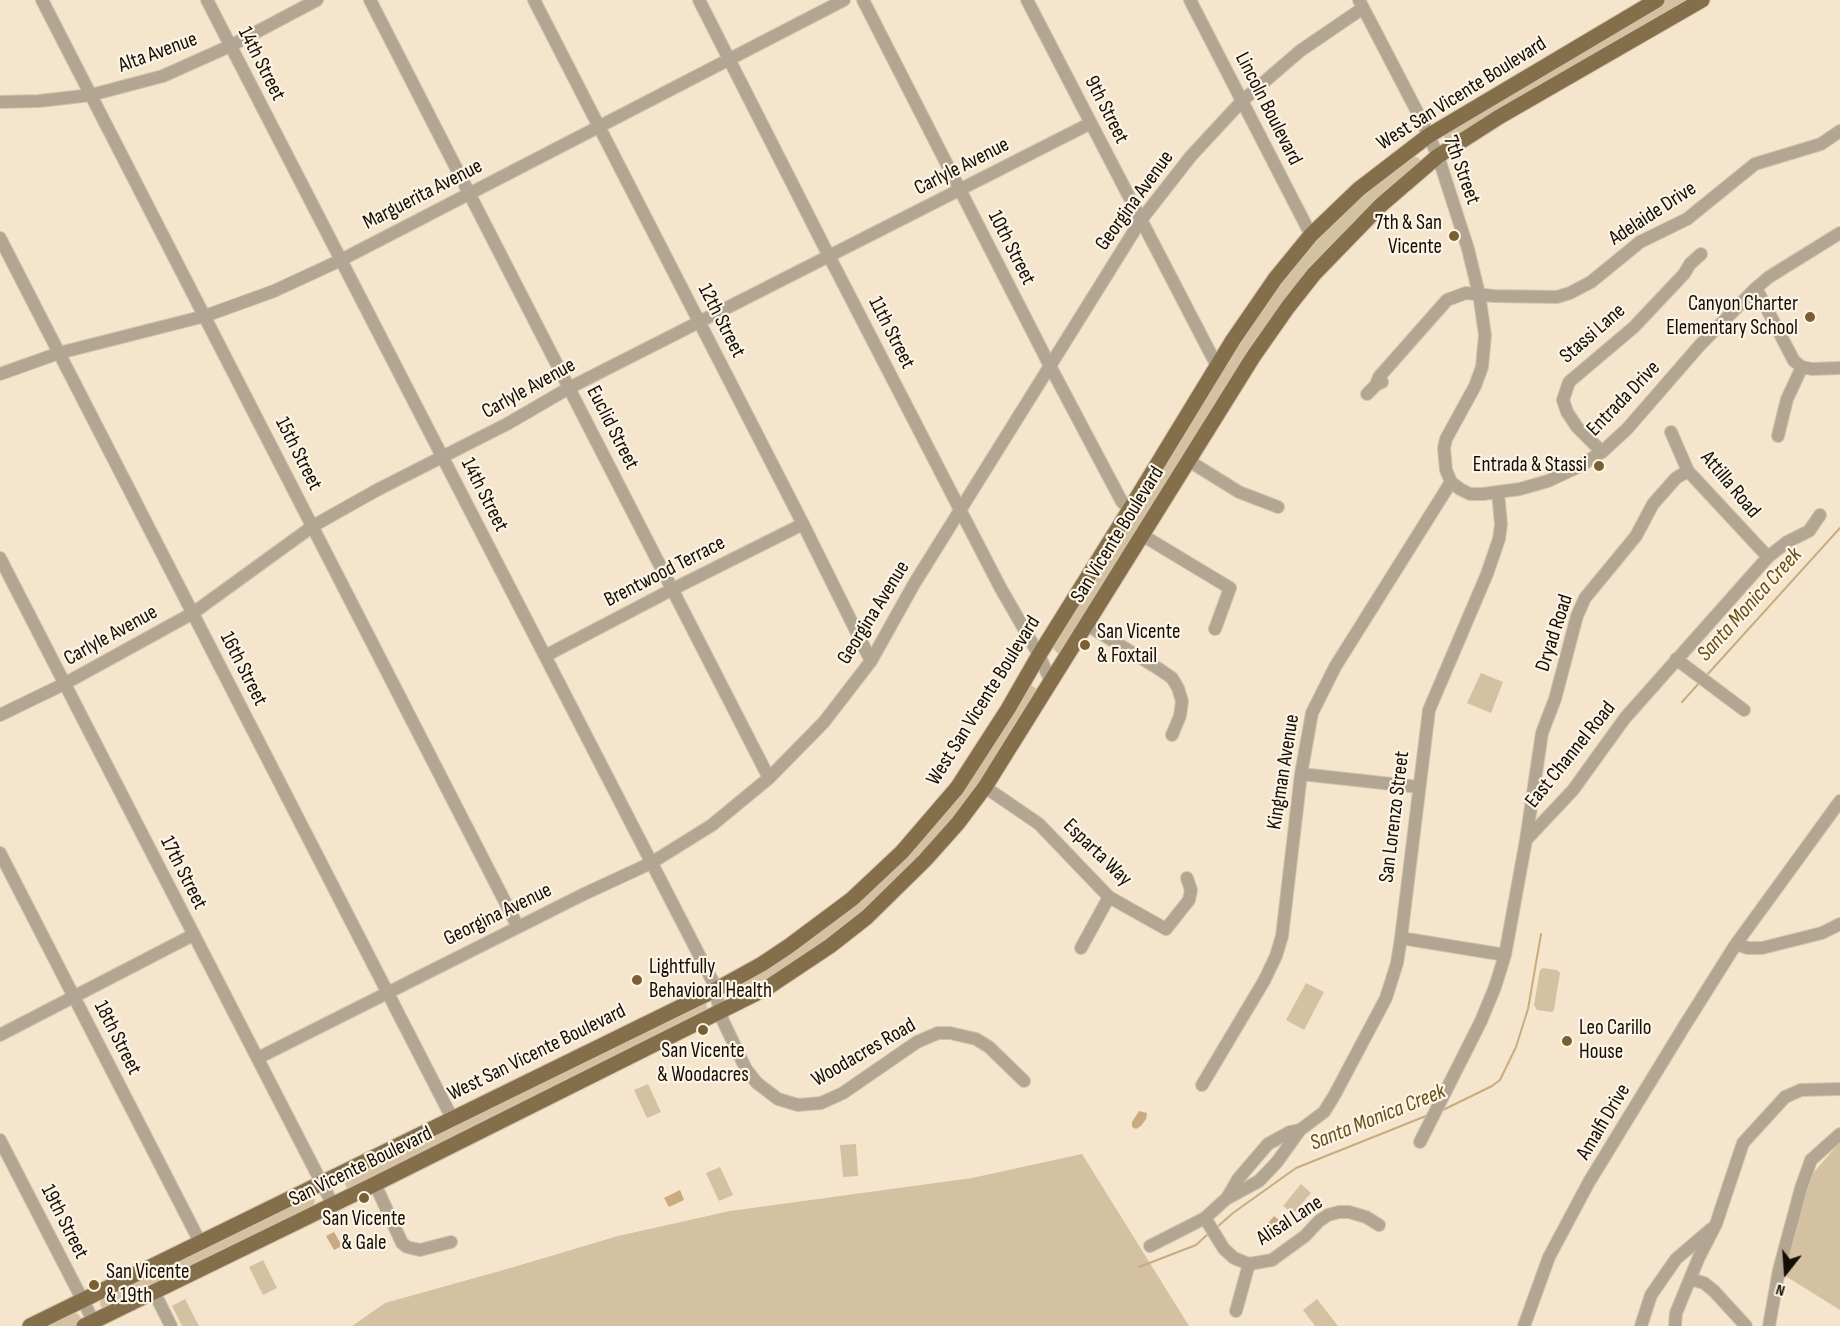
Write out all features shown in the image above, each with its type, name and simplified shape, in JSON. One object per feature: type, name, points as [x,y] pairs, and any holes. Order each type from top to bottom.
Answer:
[{"type":"main road","name":"West San Vicente Boulevard","points":[[30,1326],[715,990],[762,964],[814,929],[852,899],[902,852],[957,788],[1003,717],[1253,309],[1311,235],[1359,189],[1428,136],[1657,0]]},
{"type":"main road","name":"San Vicente Boulevard","points":[[91,1324],[767,988],[801,966],[867,916],[925,860],[958,823],[985,787],[1253,357],[1314,274],[1381,205],[1438,156],[1499,117],[1702,0]]},
{"type":"street","name":"15th Street","points":[[42,0],[518,927]]},
{"type":"street","name":"14th Street","points":[[207,0],[712,980],[720,1012]]},
{"type":"street","name":"Alta Avenue","points":[[0,102],[39,101],[91,95],[163,76],[230,46],[317,0]]},
{"type":"street","name":"Euclid Street","points":[[370,0],[769,778]]},
{"type":"street","name":"12th Street","points":[[534,0],[871,661]]},
{"type":"street","name":"11th Street","points":[[699,0],[829,256],[961,511],[1039,655],[1051,682]]},
{"type":"street","name":"Marguerita Avenue","points":[[0,374],[59,353],[205,316],[274,291],[341,260],[844,0]]},
{"type":"street","name":"10th Street","points":[[863,0],[1050,366],[1122,502],[1130,509]]},
{"type":"street","name":"9th Street","points":[[1027,0],[1217,366]]},
{"type":"street","name":"Lincoln Boulevard","points":[[1190,0],[1311,235]]},
{"type":"street","name":"Georgina Avenue","points":[[258,1058],[651,863],[712,825],[769,778],[824,722],[871,661],[914,584],[1141,220],[1191,156],[1242,101],[1300,51],[1361,4]]},
{"type":"street","name":"7th Street","points":[[1361,4],[1438,156],[1468,249],[1479,294]]},
{"type":"street","name":"Carlyle Avenue","points":[[0,715],[64,684],[192,613],[313,526],[376,490],[507,424],[570,388],[1091,123]]},
{"type":"street","name":"Adelaide Drive","points":[[1367,394],[1376,385],[1378,377],[1414,342],[1448,300],[1466,292],[1557,297],[1570,293],[1591,282],[1640,242],[1687,219],[1755,164],[1821,144],[1840,131]]},
{"type":"street","name":"Entrada Drive","points":[[1451,482],[1470,494],[1498,493],[1548,481],[1578,467],[1602,452],[1627,429],[1700,345],[1756,288],[1769,277],[1840,233]]},
{"type":"street","name":"16th Street","points":[[0,238],[452,1118]]},
{"type":"street","name":"Stassi Lane","points":[[1602,452],[1577,427],[1567,412],[1563,400],[1569,382],[1634,327],[1701,254]]},
{"type":"street","points":[[1756,288],[1794,361],[1802,367],[1812,369],[1840,368]]},
{"type":"street","points":[[1451,482],[1443,458],[1446,439],[1477,380],[1484,356],[1485,335],[1479,294]]},
{"type":"street","points":[[1778,436],[1787,399],[1802,367]]},
{"type":"street","name":"Attilla Road","points":[[1671,432],[1688,471],[1768,557]]},
{"type":"street","points":[[1189,461],[1239,492],[1278,507]]},
{"type":"street","name":"Dryad Road","points":[[1526,840],[1542,734],[1555,699],[1577,616],[1585,597],[1636,536],[1653,504],[1676,478],[1688,471]]},
{"type":"street","name":"Kingman Avenue","points":[[1202,1085],[1264,981],[1279,946],[1301,774],[1312,713],[1322,692],[1451,482]]},
{"type":"street","name":"San Lorenzo Street","points":[[1150,1246],[1205,1218],[1226,1199],[1259,1181],[1277,1162],[1300,1130],[1324,1112],[1386,998],[1395,970],[1401,938],[1429,710],[1487,574],[1499,539],[1498,493]]},
{"type":"street","name":"East Channel Road","points":[[1420,1142],[1481,1021],[1504,955],[1526,840],[1573,790],[1624,718],[1768,557],[1788,542],[1809,531],[1820,515]]},
{"type":"street","name":"Brentwood Terrace","points":[[545,656],[803,524]]},
{"type":"street","points":[[1142,535],[1230,588],[1215,629]]},
{"type":"street","name":"17th Street","points":[[0,558],[333,1205]]},
{"type":"street","points":[[1087,625],[1172,678],[1182,701],[1180,717],[1172,735]]},
{"type":"street","points":[[1676,659],[1744,710]]},
{"type":"street","points":[[1301,774],[1419,787]]},
{"type":"street","name":"Esparta Way","points":[[985,787],[1039,824],[1109,897],[1166,928],[1189,900],[1191,890],[1187,878]]},
{"type":"street","name":"Amalfi Drive","points":[[1524,1326],[1549,1257],[1575,1208],[1685,1025],[1736,944],[1840,801]]},
{"type":"street","name":"18th Street","points":[[0,853],[200,1242]]},
{"type":"street","points":[[1081,948],[1109,897]]},
{"type":"street","points":[[1736,944],[1748,948],[1762,948],[1822,933],[1840,924]]},
{"type":"street","points":[[0,1035],[194,935]]},
{"type":"street","points":[[1401,938],[1504,955]]},
{"type":"street","name":"Woodacres Road","points":[[720,1012],[746,1069],[757,1083],[778,1099],[798,1105],[821,1103],[832,1099],[917,1042],[938,1033],[963,1035],[976,1039],[989,1047],[1024,1081]]},
{"type":"street","points":[[1675,1326],[1676,1314],[1716,1224],[1743,1143],[1785,1097],[1801,1090],[1840,1089]]},
{"type":"street","name":"San Lorenzo Street","points":[[1226,1199],[1238,1179],[1268,1144],[1290,1132],[1300,1130]]},
{"type":"street","points":[[1769,1326],[1779,1270],[1807,1169],[1811,1160],[1840,1134]]},
{"type":"street","name":"19th Street","points":[[0,1140],[82,1300],[91,1324]]},
{"type":"street","points":[[375,1184],[402,1243],[407,1247],[420,1250],[451,1242]]},
{"type":"street","name":"Alisal Lane","points":[[1205,1218],[1224,1249],[1234,1258],[1249,1264],[1272,1260],[1305,1236],[1319,1221],[1339,1212],[1349,1212],[1366,1217],[1379,1225]]},
{"type":"street","points":[[1641,1326],[1651,1295],[1676,1259],[1716,1224]]},
{"type":"street","points":[[1236,1311],[1249,1264]]},
{"type":"street","points":[[1690,1279],[1704,1283],[1714,1291],[1746,1326]]},
{"type":"street","points":[[154,1292],[171,1326]]},
{"type":"shaded area","points":[[1666,0],[1692,0],[1447,141],[1444,138],[1447,129]]},
{"type":"shaded area","points":[[1413,156],[1419,158],[1421,162],[1362,213],[1302,278],[1060,656],[1052,647],[1254,322],[1282,283],[1317,241],[1360,198]]},
{"type":"shaded area","points":[[1481,673],[1503,682],[1491,713],[1467,703]]},
{"type":"shaded area","points":[[1031,685],[1037,689],[998,760],[950,826],[905,875],[842,930],[784,971],[737,995],[733,988],[883,877],[1026,688]]},
{"type":"shaded area","points":[[1543,968],[1557,970],[1560,973],[1552,1012],[1537,1010],[1534,1005],[1540,970]]},
{"type":"shaded area","points":[[1306,983],[1324,992],[1304,1030],[1286,1020]]},
{"type":"shaded area","points":[[702,1002],[706,1004],[708,1010],[348,1191],[343,1179]]},
{"type":"shaded area","points":[[648,1084],[661,1112],[647,1118],[634,1090]]},
{"type":"shaded area","points":[[1139,1111],[1147,1113],[1146,1119],[1136,1129],[1132,1127],[1132,1122]]},
{"type":"shaded area","points":[[1840,1142],[1840,1310],[1784,1275],[1797,1219],[1814,1172]]},
{"type":"shaded area","points":[[856,1144],[858,1176],[843,1177],[840,1145]]},
{"type":"shaded area","points":[[1082,1154],[1189,1326],[352,1326],[385,1303],[618,1236],[730,1211],[972,1178]]},
{"type":"shaded area","points":[[720,1167],[733,1195],[719,1201],[706,1173]]},
{"type":"shaded area","points":[[1301,1184],[1311,1193],[1293,1214],[1283,1206]]},
{"type":"shaded area","points":[[680,1190],[684,1200],[669,1207],[664,1198]]},
{"type":"shaded area","points":[[308,1197],[315,1200],[313,1207],[103,1309],[100,1305],[101,1299]]},
{"type":"shaded area","points":[[1274,1216],[1288,1227],[1282,1234],[1268,1223]]},
{"type":"shaded area","points":[[334,1232],[342,1246],[334,1250],[326,1236]]},
{"type":"shaded area","points":[[263,1260],[277,1288],[263,1295],[249,1267]]},
{"type":"shaded area","points":[[185,1299],[199,1326],[182,1326],[172,1306]]},
{"type":"shaded area","points":[[1317,1299],[1338,1326],[1315,1326],[1303,1310]]},
{"type":"shaded area","points":[[73,1312],[81,1318],[75,1326],[45,1326]]},
{"type":"waterway","name":"Santa Monica Creek","points":[[1706,676],[1840,528]]},
{"type":"waterway","name":"Santa Monica Creek","points":[[1682,702],[1700,682]]},
{"type":"waterway","name":"Santa Monica Creek","points":[[1443,1110],[1500,1080],[1516,1047],[1528,1009],[1541,934]]},
{"type":"waterway","name":"Santa Monica Creek","points":[[1216,1228],[1296,1168],[1426,1116]]},
{"type":"waterway","name":"Santa Monica Creek","points":[[1139,1267],[1196,1245],[1209,1233]]},
{"type":"place","name":"7th & San Vicente","points":[[1454,236]]},
{"type":"place","name":"Canyon Charter Elementary School","points":[[1810,317]]},
{"type":"place","name":"Entrada & Stassi","points":[[1599,466]]},
{"type":"place","name":"San Vicente & Foxtail","points":[[1085,645]]},
{"type":"place","name":"Lightfully Behavioral Health","points":[[637,980]]},
{"type":"place","name":"San Vicente & Woodacres","points":[[703,1030]]},
{"type":"place","name":"Leo Carillo House","points":[[1567,1041]]},
{"type":"place","name":"San Vicente & Gale","points":[[364,1198]]},
{"type":"place","name":"San Vicente & 19th","points":[[94,1285]]}]
